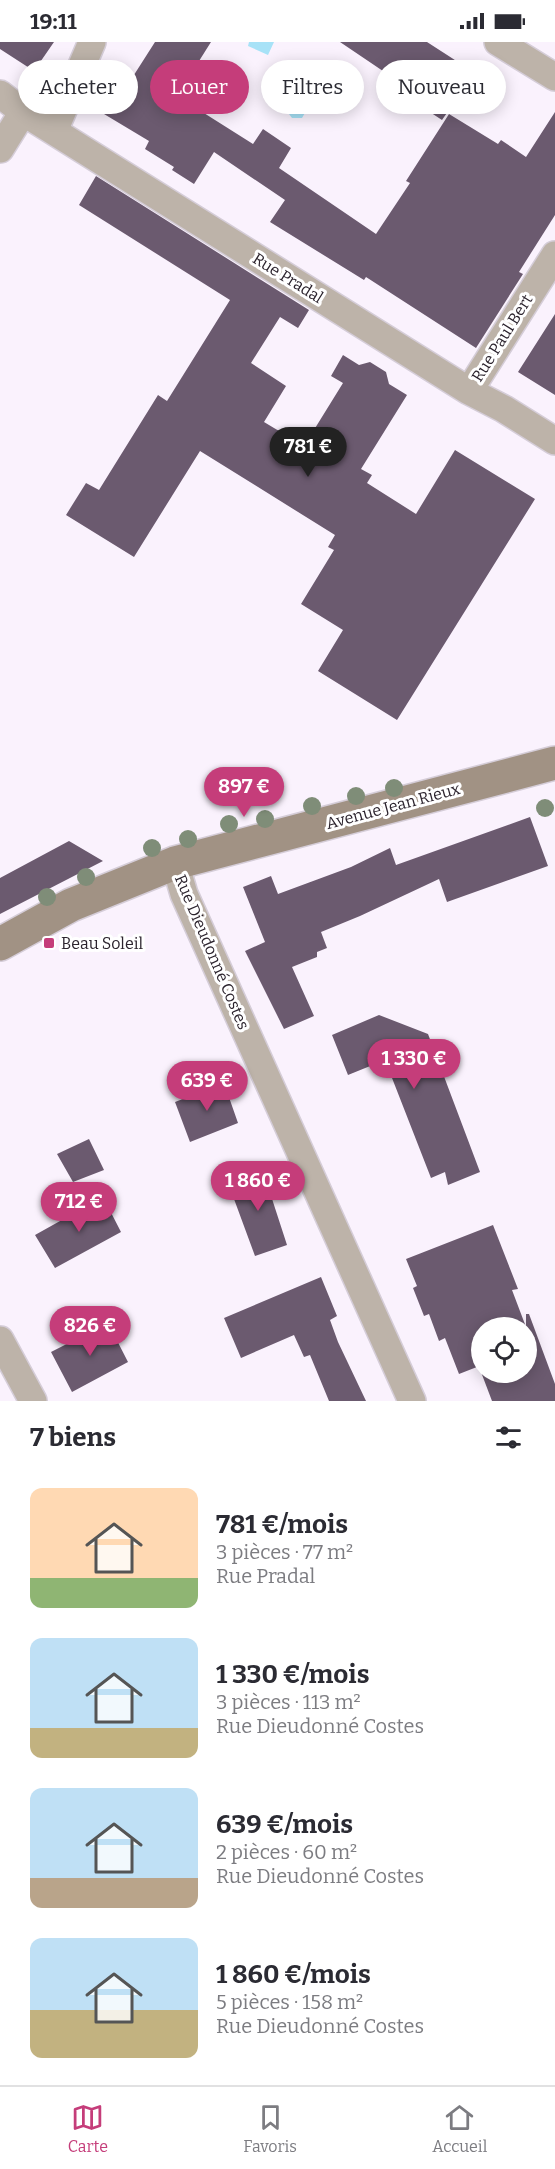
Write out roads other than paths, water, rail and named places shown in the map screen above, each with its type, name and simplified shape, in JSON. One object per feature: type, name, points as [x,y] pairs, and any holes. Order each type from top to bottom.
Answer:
[{"type":"main road","name":"Avenue Jean Rieux","points":[[0,944],[71,905],[175,863],[555,763]]},
{"type":"street","points":[[54,131],[92,42]]},
{"type":"street","points":[[498,42],[555,77]]},
{"type":"street","name":"Rue Pradal","points":[[0,94],[18,108]]},
{"type":"street","points":[[0,149],[22,114]]},
{"type":"street","name":"Rue Pradal","points":[[26,114],[469,391],[504,409],[555,441]]},
{"type":"street","name":"Rue Paul Bert","points":[[469,391],[555,255]]},
{"type":"street","name":"Rue Dieudonné Costes","points":[[175,863],[184,894],[412,1401]]},
{"type":"street","points":[[0,1340],[33,1401]]},
{"type":"water","points":[[249,42],[274,42],[268,55],[248,46]]},
{"type":"water","points":[[289,114],[304,114],[302,118],[292,118]]},
{"type":"place","name":"Beau Soleil","points":[[49,943]]}]
